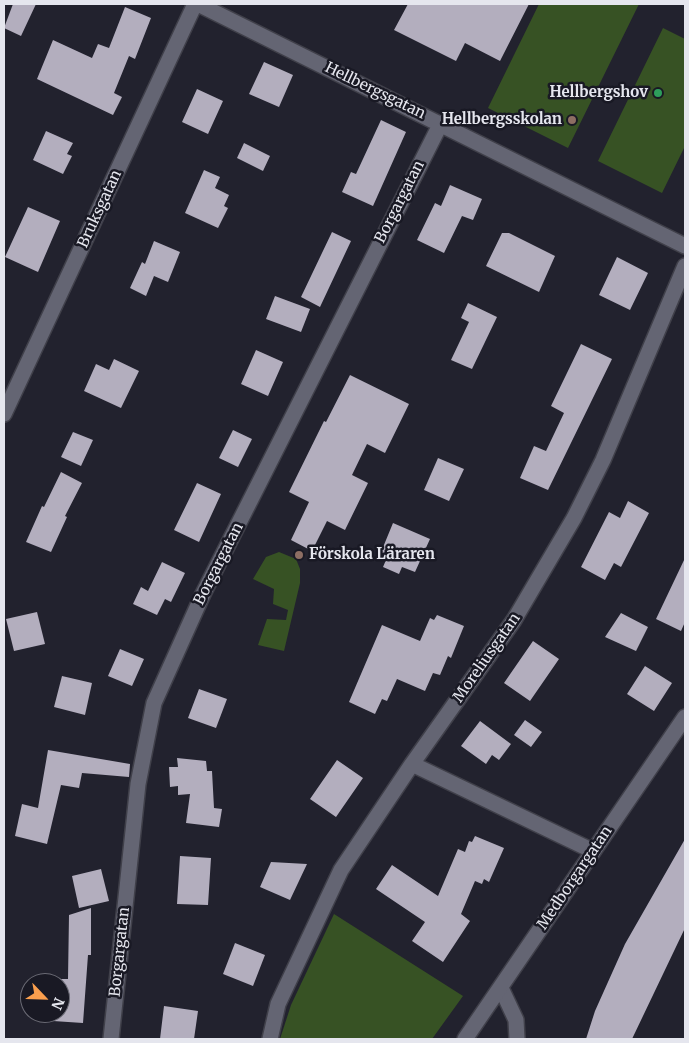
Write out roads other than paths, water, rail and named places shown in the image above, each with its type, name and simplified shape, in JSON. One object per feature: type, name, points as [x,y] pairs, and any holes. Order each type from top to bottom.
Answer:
[{"type":"street","name":"Hellbergsgatan","points":[[197,4],[441,123],[685,246]]},
{"type":"street","name":"Bruksgatan","points":[[4,414],[197,4]]},
{"type":"street","name":"Borgargatan","points":[[111,1039],[142,752],[154,703],[203,594],[441,123]]},
{"type":"street","name":"Moreliusgatan","points":[[270,1039],[278,1004],[341,870],[412,764],[514,620],[574,518],[603,460],[685,266]]},
{"type":"street","name":"Medborgargatan","points":[[464,1039],[501,988],[685,717]]},
{"type":"street","points":[[412,764],[593,851]]},
{"type":"street","points":[[501,988],[516,1020],[518,1039]]},
{"type":"place","name":"Hellbergshov","points":[[658,93]]},
{"type":"place","name":"Hellbergsskolan","points":[[572,120]]},
{"type":"place","name":"Förskola Läraren","points":[[299,555]]}]
